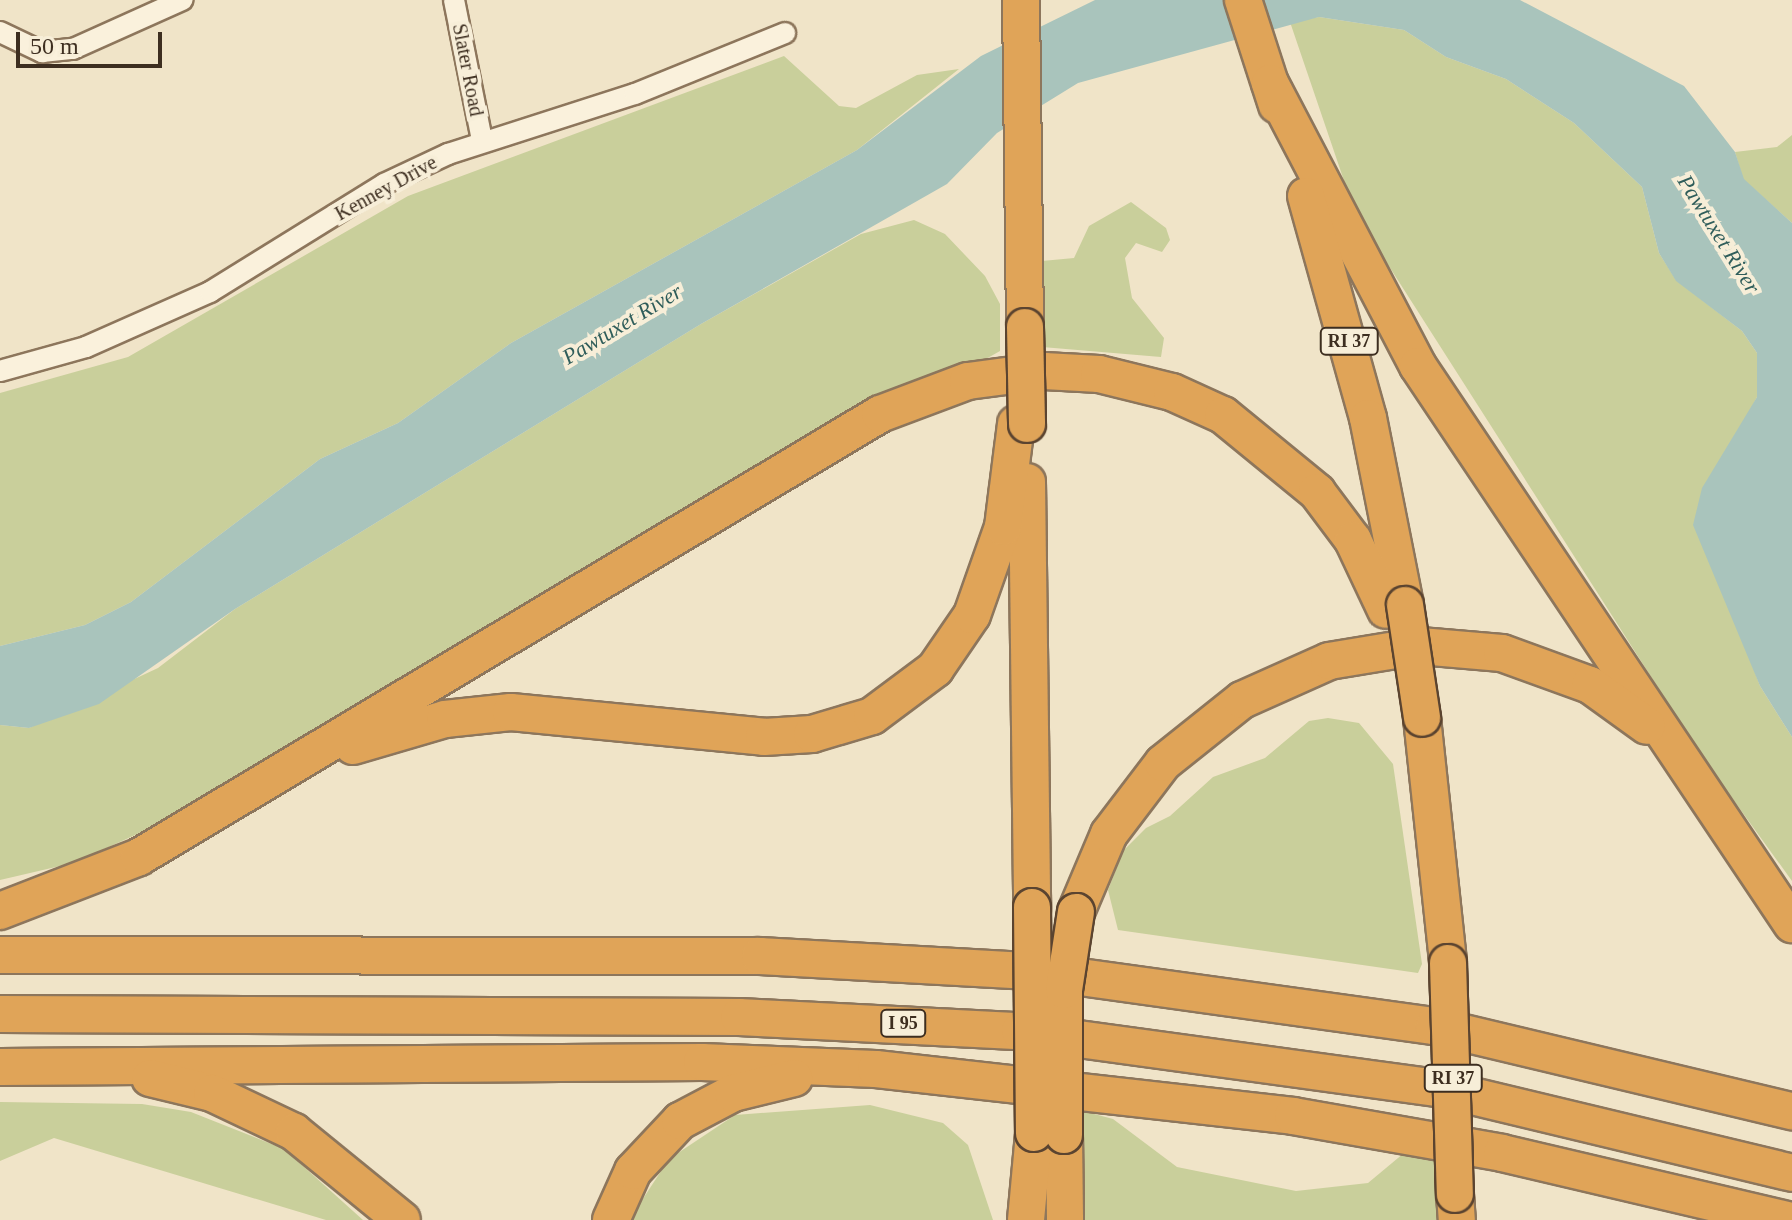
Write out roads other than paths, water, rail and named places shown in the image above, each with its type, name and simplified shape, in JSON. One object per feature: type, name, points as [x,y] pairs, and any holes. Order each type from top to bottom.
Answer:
[{"type":"highway","points":[[1021,0],[1025,327],[1021,424],[1032,907],[1049,1134],[1065,1220]]},
{"type":"highway","name":"RI 37","points":[[1243,0],[1349,343],[1396,607],[1422,718],[1448,963],[1455,1211]]},
{"type":"highway","points":[[1270,83],[1396,329],[1792,924]]},
{"type":"highway","points":[[0,911],[100,877],[201,821],[880,414],[986,377],[1062,371],[1119,378],[1190,399],[1241,425],[1330,507],[1396,607]]},
{"type":"highway","points":[[201,821],[347,748],[445,719],[555,713],[780,737],[872,716],[935,669],[972,615],[1003,527],[1021,424]]},
{"type":"highway","points":[[1035,1220],[1049,1134],[1065,982],[1076,912],[1118,820],[1175,751],[1256,692],[1343,657],[1441,646],[1539,663],[1619,703],[1692,774]]},
{"type":"highway","points":[[0,955],[760,956],[1044,972],[1434,1026],[1792,1111]]},
{"type":"highway","name":"I 95","points":[[0,1014],[774,1017],[1033,1032],[1429,1087],[1792,1173]]},
{"type":"highway","points":[[4,1067],[727,1062],[941,1076],[1293,1116],[1787,1220]]},
{"type":"highway","points":[[4,1067],[154,1078],[227,1099],[321,1149],[402,1220]]},
{"type":"highway","points":[[611,1220],[655,1142],[719,1099],[789,1078],[941,1076]]},
{"type":"highway","points":[[1026,1220],[1049,1134]]},
{"type":"highway","points":[[1692,1199],[1749,1220]]},
{"type":"street","points":[[0,32],[42,52],[73,49],[182,0]]},
{"type":"street","name":"Slater Road","points":[[454,0],[482,140]]},
{"type":"street","name":"Kenney Drive","points":[[0,371],[150,321],[239,276],[384,184],[482,140],[635,94],[785,33]]},
{"type":"water","name":"Pawtuxet River","points":[[1095,0],[1520,0],[1684,86],[1735,152],[1744,179],[1792,223],[1792,737],[1760,686],[1693,525],[1702,488],[1757,397],[1757,353],[1742,331],[1676,281],[1659,253],[1642,187],[1574,123],[1506,79],[1446,57],[1404,30],[1319,17],[1078,83],[997,133],[947,184],[701,324],[235,609],[99,704],[29,728],[0,725],[0,646],[85,625],[131,602],[320,459],[398,423],[511,343],[857,150],[981,56]]}]
